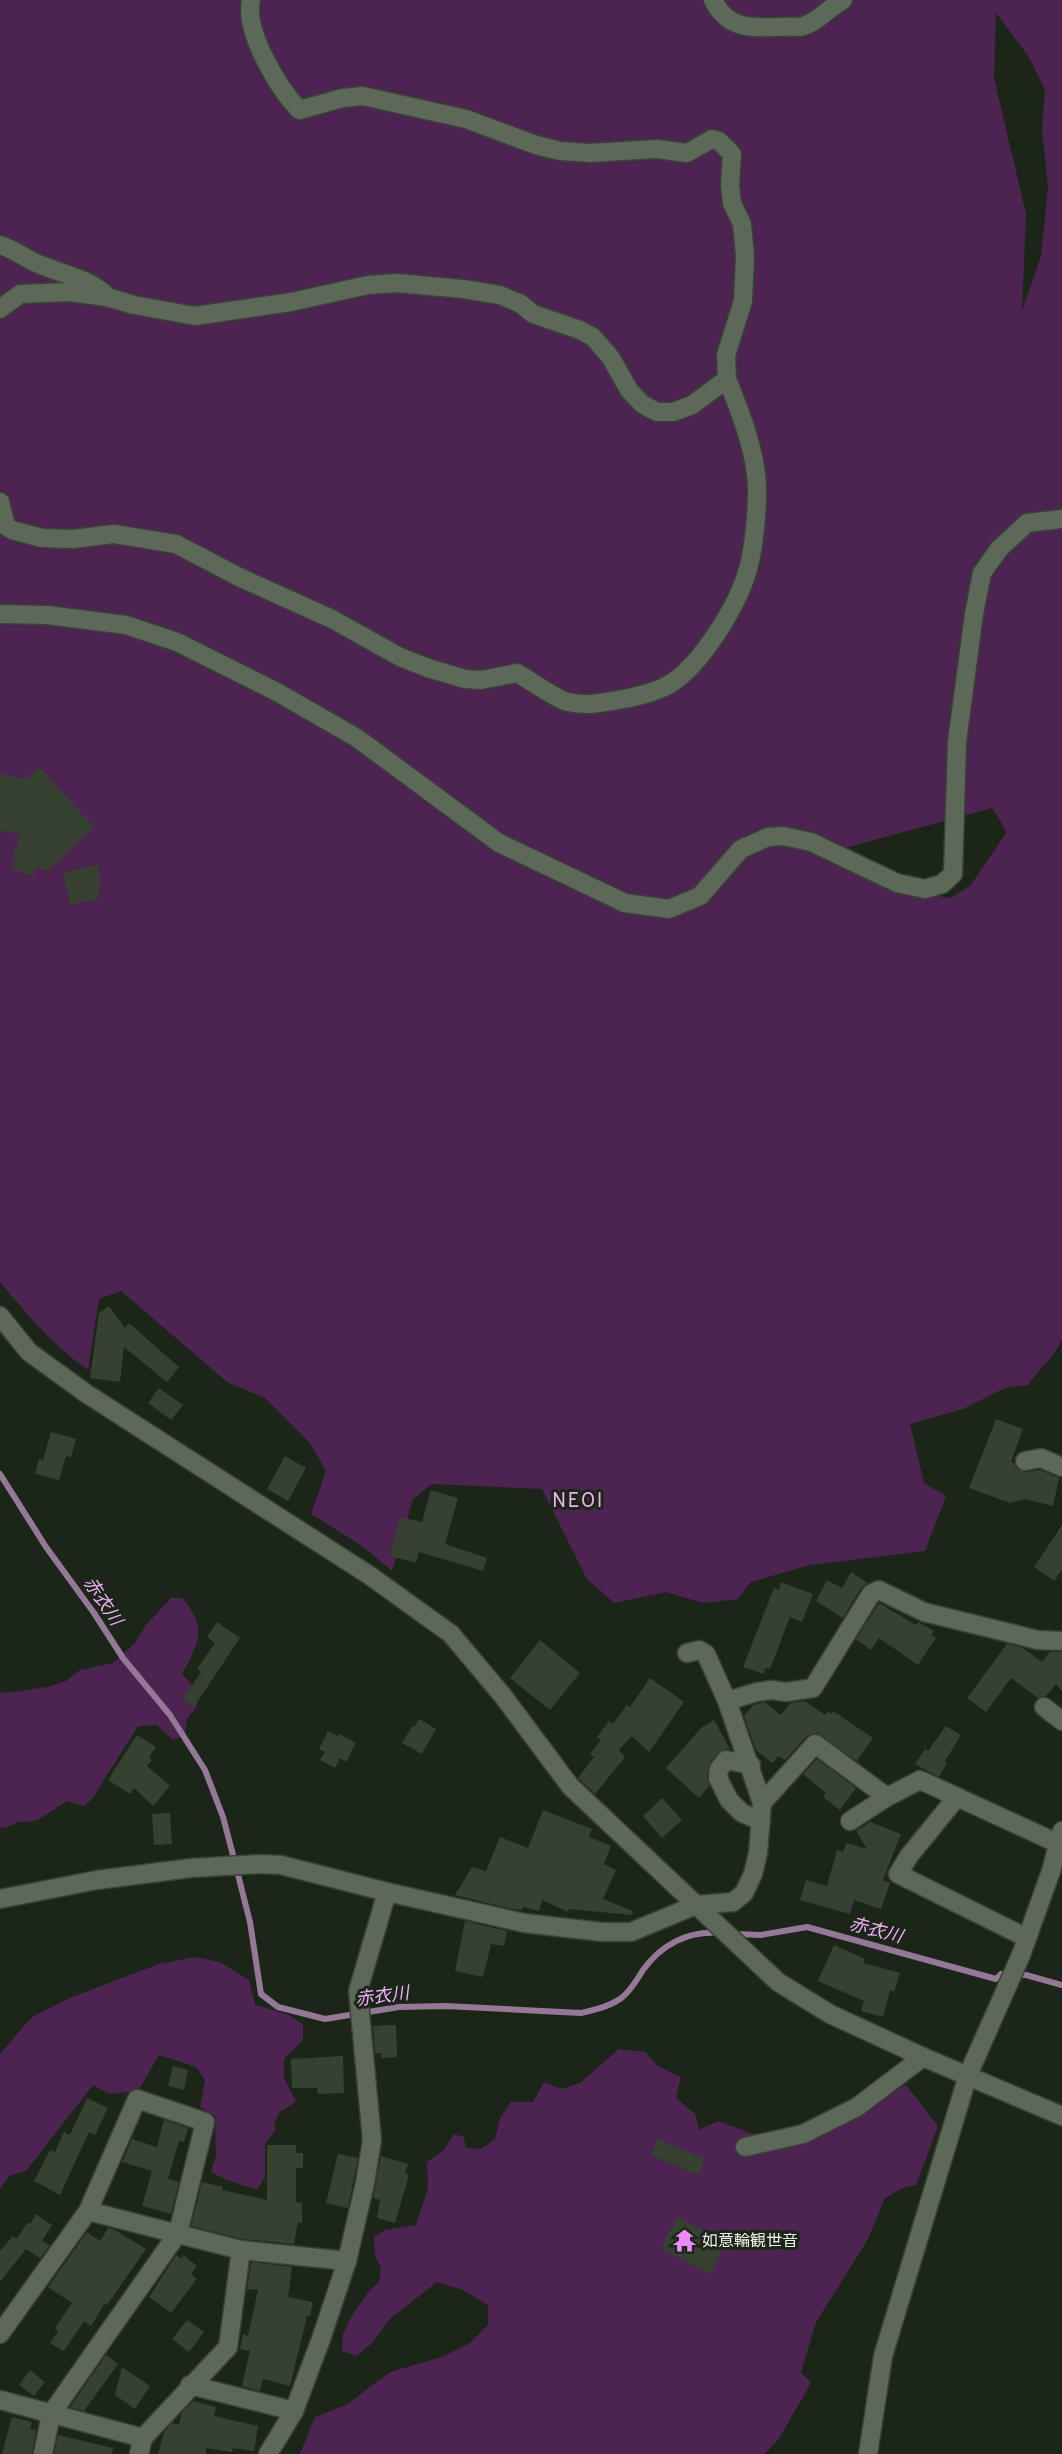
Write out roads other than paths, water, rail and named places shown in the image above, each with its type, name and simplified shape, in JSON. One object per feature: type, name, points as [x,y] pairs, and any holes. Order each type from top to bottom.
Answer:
[{"type":"street","points":[[0,502],[6,526],[12,531],[42,538],[114,534],[176,544],[239,577],[333,619],[400,657],[465,679],[481,680],[517,673],[566,702],[590,705],[614,701],[634,697],[670,684],[695,662],[732,605],[747,570],[753,539],[757,492],[754,465],[741,414],[727,379],[726,355],[742,301],[745,256],[742,224],[732,203],[730,185],[732,154],[719,141],[712,139],[687,153],[657,149],[589,153],[560,151],[536,145],[466,119],[363,96],[343,98],[299,110],[288,98],[257,46],[248,12],[250,0]]},
{"type":"street","points":[[713,0],[718,9],[736,25],[799,27],[809,26],[828,9],[843,0]]},
{"type":"street","points":[[0,245],[14,249],[33,262],[80,277],[96,286],[108,297]]},
{"type":"street","points":[[0,309],[20,294],[70,292],[108,297],[134,305],[195,316],[291,302],[368,285],[397,283],[463,289],[500,295],[521,304],[533,314],[580,330],[592,337],[611,358],[629,390],[642,404],[657,412],[673,412],[692,405],[727,379]]},
{"type":"street","points":[[0,614],[47,615],[126,625],[177,642],[277,692],[357,738],[499,843],[625,903],[669,909],[700,896],[741,849],[768,837],[783,836],[811,842],[897,883],[925,889],[942,884],[953,874],[957,742],[974,614],[982,573],[999,549],[1027,523],[1062,519]]},
{"type":"street","points":[[0,1316],[29,1352],[87,1394],[369,1575],[451,1634],[503,1696],[570,1786],[778,1982],[830,2014],[923,2057],[1062,2116]]},
{"type":"street","points":[[1025,1461],[1041,1458],[1062,1467]]},
{"type":"street","points":[[727,1701],[757,1692],[771,1690],[786,1692],[813,1688],[871,1594],[879,1590],[924,1612],[1038,1640],[1062,1641]]},
{"type":"street","points":[[0,1899],[120,1877],[191,1868],[260,1864],[281,1865],[524,1923],[602,1932],[631,1932],[643,1929],[696,1905],[733,1902],[744,1893],[753,1874],[758,1853],[762,1812],[751,1765],[727,1701],[706,1654],[699,1650],[687,1653]]},
{"type":"street","points":[[1044,1707],[1062,1721]]},
{"type":"street","points":[[751,1765],[726,1760],[719,1769],[718,1778],[729,1800],[742,1813],[762,1812],[815,1744],[887,1797]]},
{"type":"street","points":[[850,1821],[887,1797],[920,1780],[1060,1837],[1052,1871],[1027,1938],[968,2075],[883,2356],[868,2454]]},
{"type":"street","points":[[957,1797],[909,1856],[898,1875],[1027,1938]]},
{"type":"street","points":[[267,2454],[294,2411],[347,2261],[365,2183],[372,2140],[358,1991],[387,1892]]},
{"type":"street","points":[[745,2146],[803,2134],[857,2107],[923,2057]]},
{"type":"street","points":[[0,2334],[87,2211],[137,2099],[206,2122],[178,2233],[51,2414],[43,2454]]},
{"type":"street","points":[[87,2211],[241,2250],[347,2261]]},
{"type":"street","points":[[0,2400],[51,2414],[141,2446],[190,2385],[228,2347],[241,2250]]},
{"type":"street","points":[[190,2385],[294,2411]]},
{"type":"waterway","name":"赤衣川","points":[[0,1474],[46,1547],[94,1613],[123,1658],[170,1715],[205,1770],[223,1817],[250,1922],[261,1994],[278,2007],[325,2019],[399,2007],[446,2006],[581,2013],[606,2006],[620,1999],[630,1990],[650,1961],[676,1941],[696,1934],[718,1933]]},
{"type":"waterway","name":"赤衣川","points":[[734,1934],[761,1935],[807,1927],[996,1979],[1001,1974],[1026,1975],[1062,1985]]},
{"type":"place","name":"如意輪観世音","points":[[684,2240]]},
{"type":"district","name":"NEOI","points":[[578,1500]]}]
